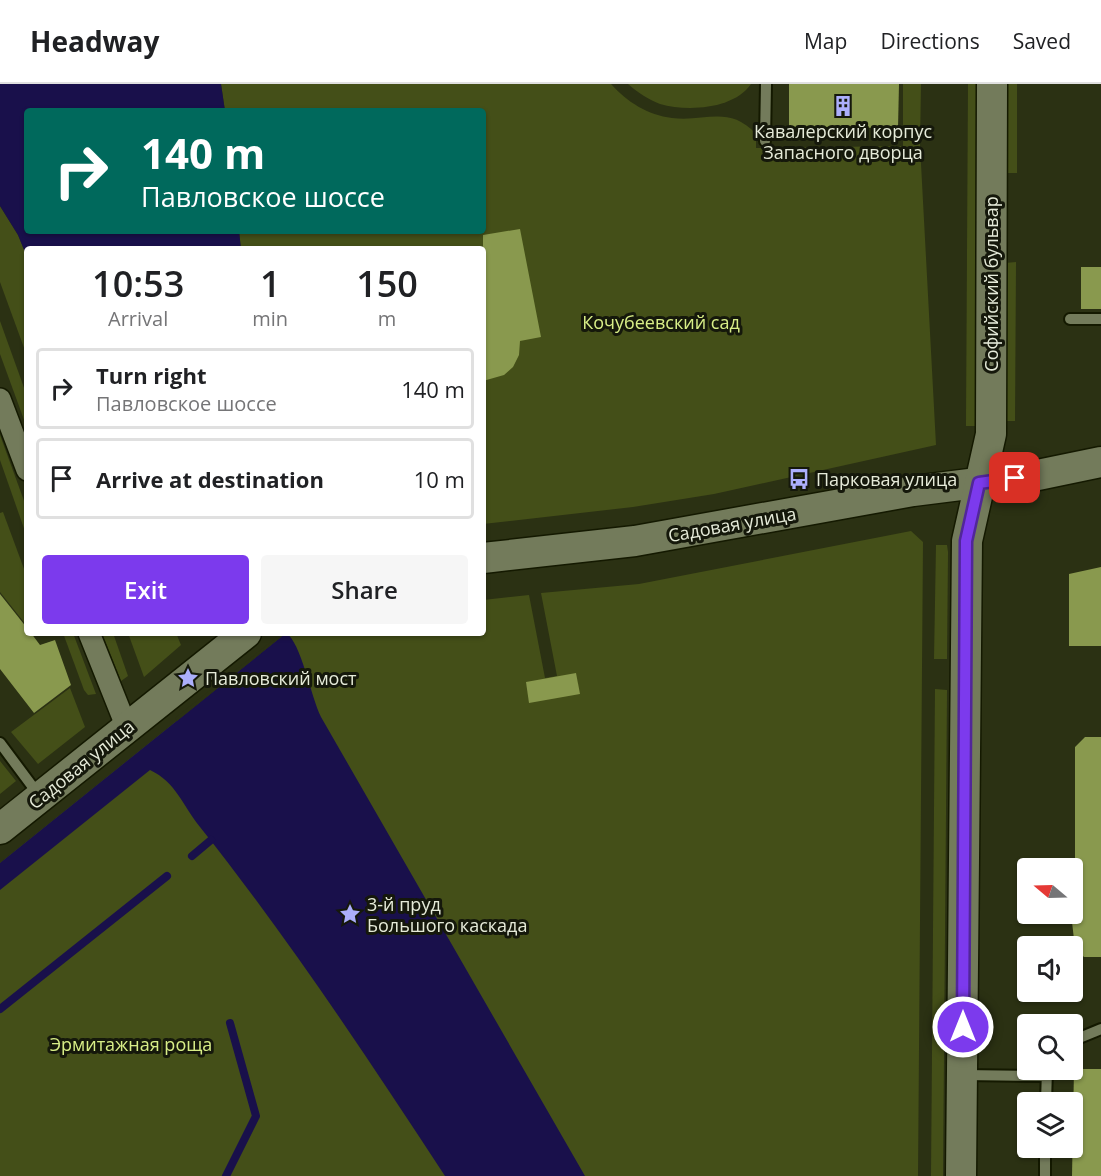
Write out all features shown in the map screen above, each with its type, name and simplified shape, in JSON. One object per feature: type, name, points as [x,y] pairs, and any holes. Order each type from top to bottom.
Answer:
[{"type":"main road","name":"Софийский бульвар","points":[[979,483],[991,434],[992,84]]},
{"type":"main road","name":"Садовая улица","points":[[486,558],[636,541],[913,491],[979,483],[1101,462]]},
{"type":"main road","points":[[961,1176],[966,541],[979,483]]},
{"type":"main road","name":"Садовая улица","points":[[0,829],[242,636]]},
{"type":"street","points":[[0,399],[24,462]]},
{"type":"street","points":[[89,636],[127,728]]},
{"type":"lane","points":[[765,84],[765,141]]},
{"type":"lane","points":[[1070,320],[1101,320]]},
{"type":"lane","points":[[0,743],[40,797]]},
{"type":"lane","points":[[1083,1036],[1101,1029]]},
{"type":"lane","points":[[962,1075],[1017,1074]]},
{"type":"lane","points":[[1045,1176],[1046,1158]]},
{"type":"green space","name":"Кочубеевский сад","points":[[221,84],[611,84],[638,107],[655,114],[684,119],[727,117],[736,120],[756,134],[756,148],[903,146],[903,84],[921,84],[920,145],[936,445],[714,494],[633,507],[486,524],[486,246],[241,246],[239,234],[486,234],[486,108],[225,108]]},
{"type":"green space","points":[[628,84],[751,84],[734,99],[710,106],[684,108],[660,104],[643,96]]},
{"type":"green space","points":[[968,84],[977,84],[975,426],[966,426]]},
{"type":"green space","points":[[1006,84],[1017,84],[1017,173],[1005,173]]},
{"type":"green space","points":[[0,206],[18,235],[24,250],[24,348],[0,282]]},
{"type":"green space","points":[[1016,262],[1015,421],[1004,421],[1005,263]]},
{"type":"green space","points":[[0,321],[24,388],[24,420],[0,354]]},
{"type":"green space","points":[[0,435],[24,501],[24,528],[0,460]]},
{"type":"green space","points":[[3,512],[24,569],[24,622],[0,592],[0,513]]},
{"type":"green space","name":"Эрмитажная роща","points":[[911,531],[923,542],[918,1176],[0,1176],[0,863],[282,636],[486,636],[486,600],[529,595],[545,678],[557,676],[541,593],[639,584]]},
{"type":"green space","points":[[936,545],[947,545],[948,552],[947,659],[934,659]]},
{"type":"green space","points":[[64,636],[74,636],[96,694],[88,695],[84,690]]},
{"type":"green space","points":[[103,636],[114,636],[128,676],[121,681]]},
{"type":"green space","points":[[129,636],[177,636],[181,645],[144,677]]},
{"type":"green space","points":[[70,688],[85,727],[38,764],[11,732]]},
{"type":"green space","points":[[935,689],[947,690],[943,1176],[931,1176]]},
{"type":"green space","points":[[0,761],[16,781],[0,794]]},
{"type":"shaded area","points":[[0,84],[221,84],[225,108],[24,108],[24,234],[239,234],[241,246],[24,246],[24,250],[18,235],[0,206]]},
{"type":"shaded area","name":"3-й пруд Большого каскада","points":[[282,636],[289,636],[301,658],[321,717],[585,1176],[445,1176],[357,1043],[265,912],[173,788],[150,770],[0,890],[0,863]]},
{"type":"pier","points":[[278,636],[282,636],[177,721],[175,718]]},
{"type":"building","name":"Кавалерский корпус Запасного дворца","points":[[789,84],[899,84],[898,128],[789,127]]},
{"type":"building","points":[[520,229],[541,337],[520,341],[519,355],[513,367],[504,375],[486,380],[486,246],[483,246],[483,235]]},
{"type":"building","points":[[1081,267],[1101,267],[1101,309],[1081,309]]},
{"type":"building","points":[[1101,567],[1101,646],[1069,646],[1069,574]]},
{"type":"building","points":[[0,594],[24,624],[24,636],[33,636],[40,645],[55,640],[71,685],[34,713],[0,669]]},
{"type":"building","points":[[576,673],[580,694],[529,703],[526,682]]},
{"type":"building","points":[[1085,737],[1101,737],[1101,957],[1084,957],[1083,936],[1074,936],[1072,924],[1083,924],[1083,858],[1075,858],[1075,747]]},
{"type":"building","points":[[1083,1069],[1101,1069],[1101,1176],[1072,1176],[1072,1158],[1083,1158],[1083,1092],[1074,1092],[1074,1080],[1083,1080]]},
{"type":"waterway","points":[[192,856],[211,840]]},
{"type":"waterway","points":[[0,1009],[167,876]]},
{"type":"waterway","points":[[226,1176],[256,1116],[230,1023]]},
{"type":"place","name":"Кавалерский корпус Запасного дворца","points":[[843,106]]},
{"type":"place","name":"Парковая улица","points":[[799,479]]},
{"type":"place","name":"Павловский мост","points":[[188,678]]},
{"type":"place","name":"3-й пруд Большого каскада","points":[[350,914]]},
{"type":"route","points":[[963,1027],[966,541],[979,483],[1015,478]]}]
